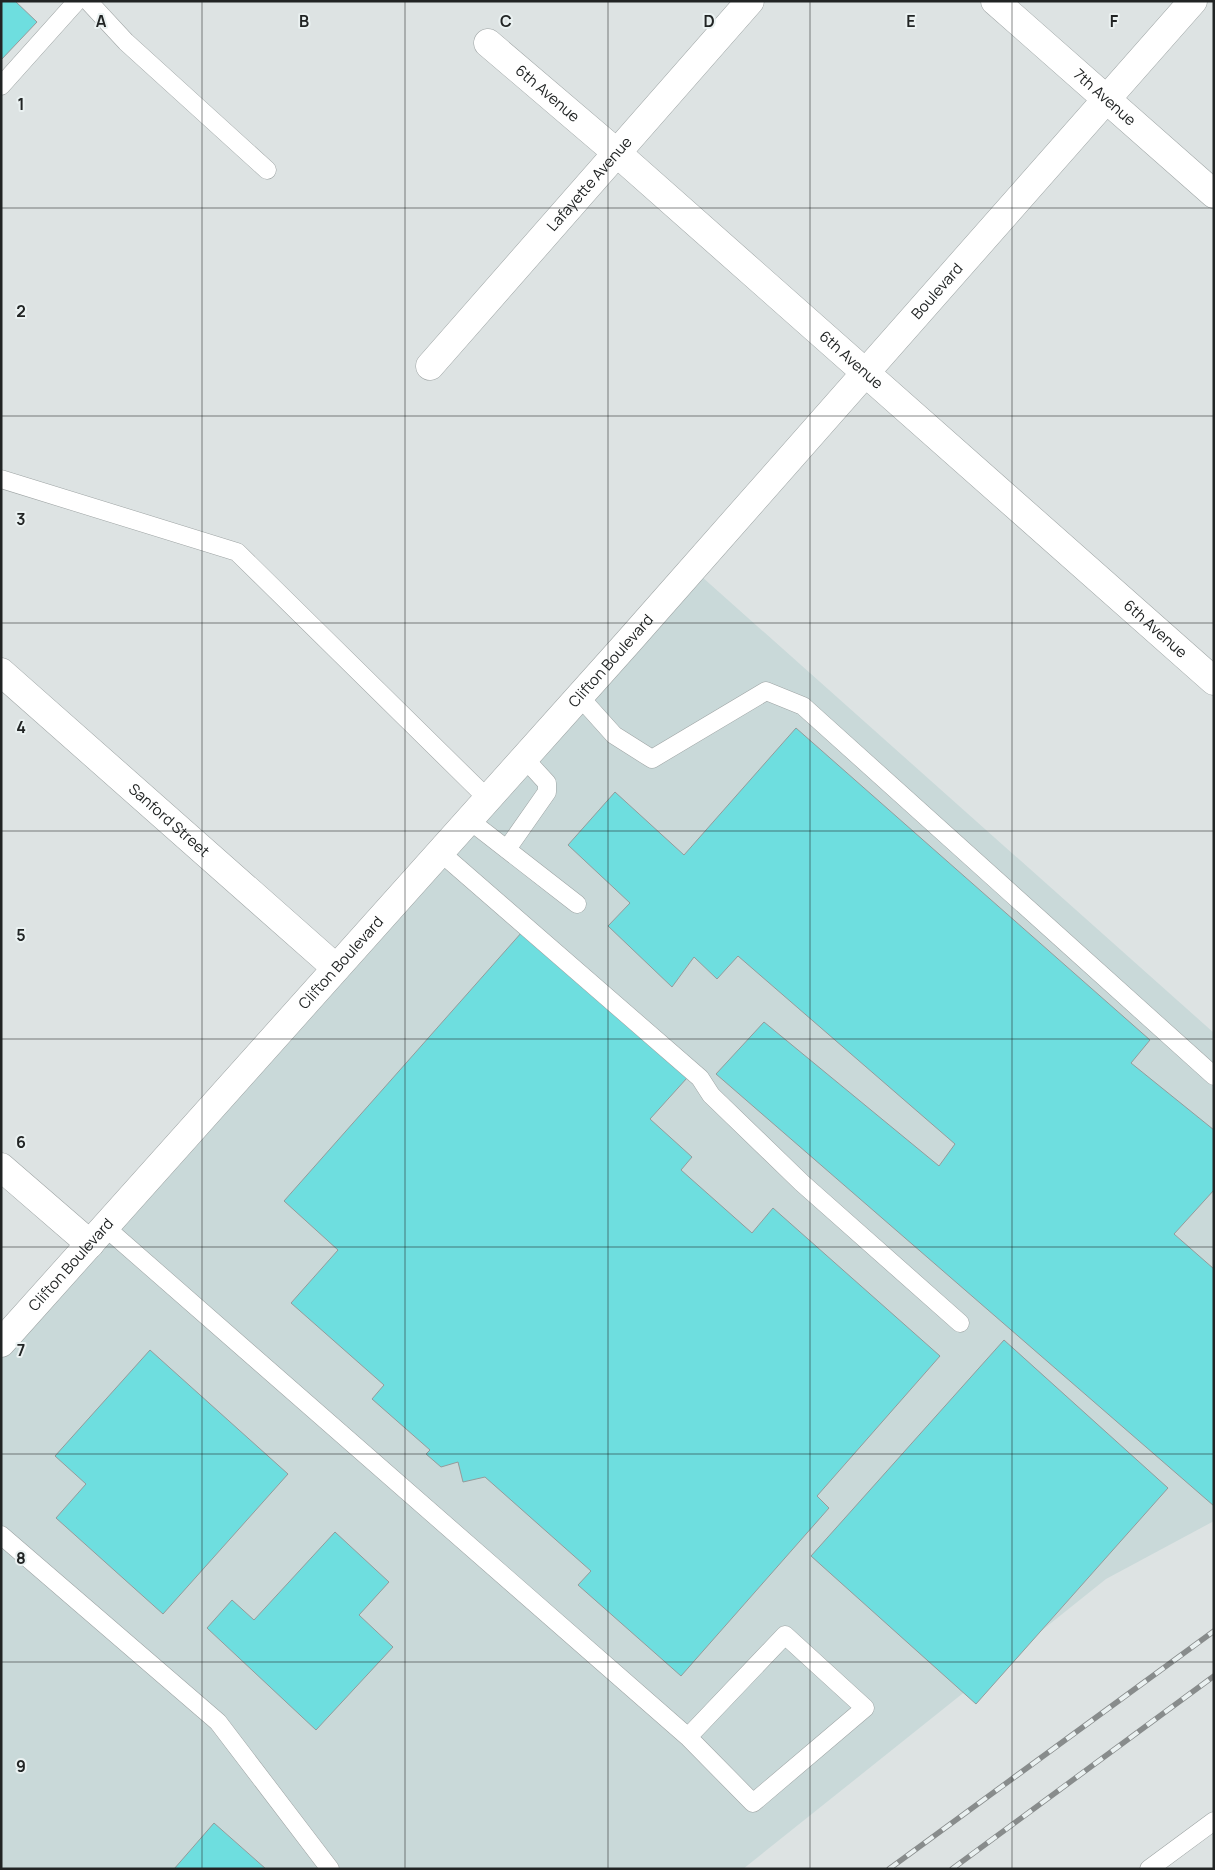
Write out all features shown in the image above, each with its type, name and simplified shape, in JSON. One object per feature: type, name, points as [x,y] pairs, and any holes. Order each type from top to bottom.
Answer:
[{"type":"street","name":"Lafayette Avenue","points":[[430,366],[750,1]]},
{"type":"street","name":"7th Avenue","points":[[995,1],[1214,194]]},
{"type":"street","name":"Boulevard","points":[[680,582],[1193,1]]},
{"type":"street","name":"6th Avenue","points":[[488,43],[617,153],[1214,681]]},
{"type":"street","name":"Clifton Boulevard","points":[[1,1343],[680,582]]},
{"type":"street","name":"Sanford Street","points":[[1,672],[336,968]]},
{"type":"street","points":[[1,1167],[97,1235]]},
{"type":"lane","points":[[1,86],[77,1]]},
{"type":"lane","points":[[88,1],[126,42],[267,170]]},
{"type":"lane","points":[[1,480],[236,552],[488,798]]},
{"type":"lane","points":[[579,696],[614,735],[652,759],[766,691],[803,706],[1214,1076]]},
{"type":"lane","points":[[507,849],[546,792],[547,783],[524,758]]},
{"type":"lane","points":[[469,820],[577,904]]},
{"type":"lane","points":[[440,852],[700,1078],[711,1095],[802,1183],[960,1322]]},
{"type":"lane","points":[[97,1235],[688,1737],[753,1803],[865,1708],[785,1635],[688,1737]]},
{"type":"lane","points":[[1,1535],[218,1722],[330,1869]]},
{"type":"lane","points":[[1149,1869],[1214,1821]]},
{"type":"shaded area","points":[[692,568],[1214,1033],[1214,1521],[1106,1579],[743,1869],[1,1869],[1,1345]]},
{"type":"building","points":[[1,1],[15,1],[37,22],[1,60]]},
{"type":"building","points":[[796,728],[1150,1040],[1131,1063],[1214,1130],[1214,1190],[1174,1234],[1214,1269],[1214,1506],[716,1074],[764,1022],[939,1166],[955,1144],[738,956],[717,979],[694,957],[672,987],[608,926],[630,903],[568,845],[615,792],[684,855]]},
{"type":"building","points":[[522,932],[687,1078],[650,1119],[692,1157],[681,1170],[752,1233],[773,1208],[940,1356],[817,1496],[829,1508],[681,1676],[578,1585],[591,1571],[485,1477],[463,1482],[458,1462],[441,1467],[426,1454],[430,1450],[372,1399],[384,1385],[291,1303],[338,1250],[284,1201]]},
{"type":"building","points":[[1004,1340],[1168,1488],[976,1704],[811,1556]]},
{"type":"building","points":[[150,1350],[288,1474],[163,1614],[56,1518],[86,1484],[55,1456]]},
{"type":"building","points":[[335,1532],[389,1582],[359,1615],[393,1647],[316,1730],[207,1628],[232,1600],[254,1620]]},
{"type":"building","points":[[214,1823],[266,1869],[174,1869]]},
{"type":"railway","points":[[889,1869],[1214,1631]]},
{"type":"railway","points":[[952,1869],[1214,1676]]}]
